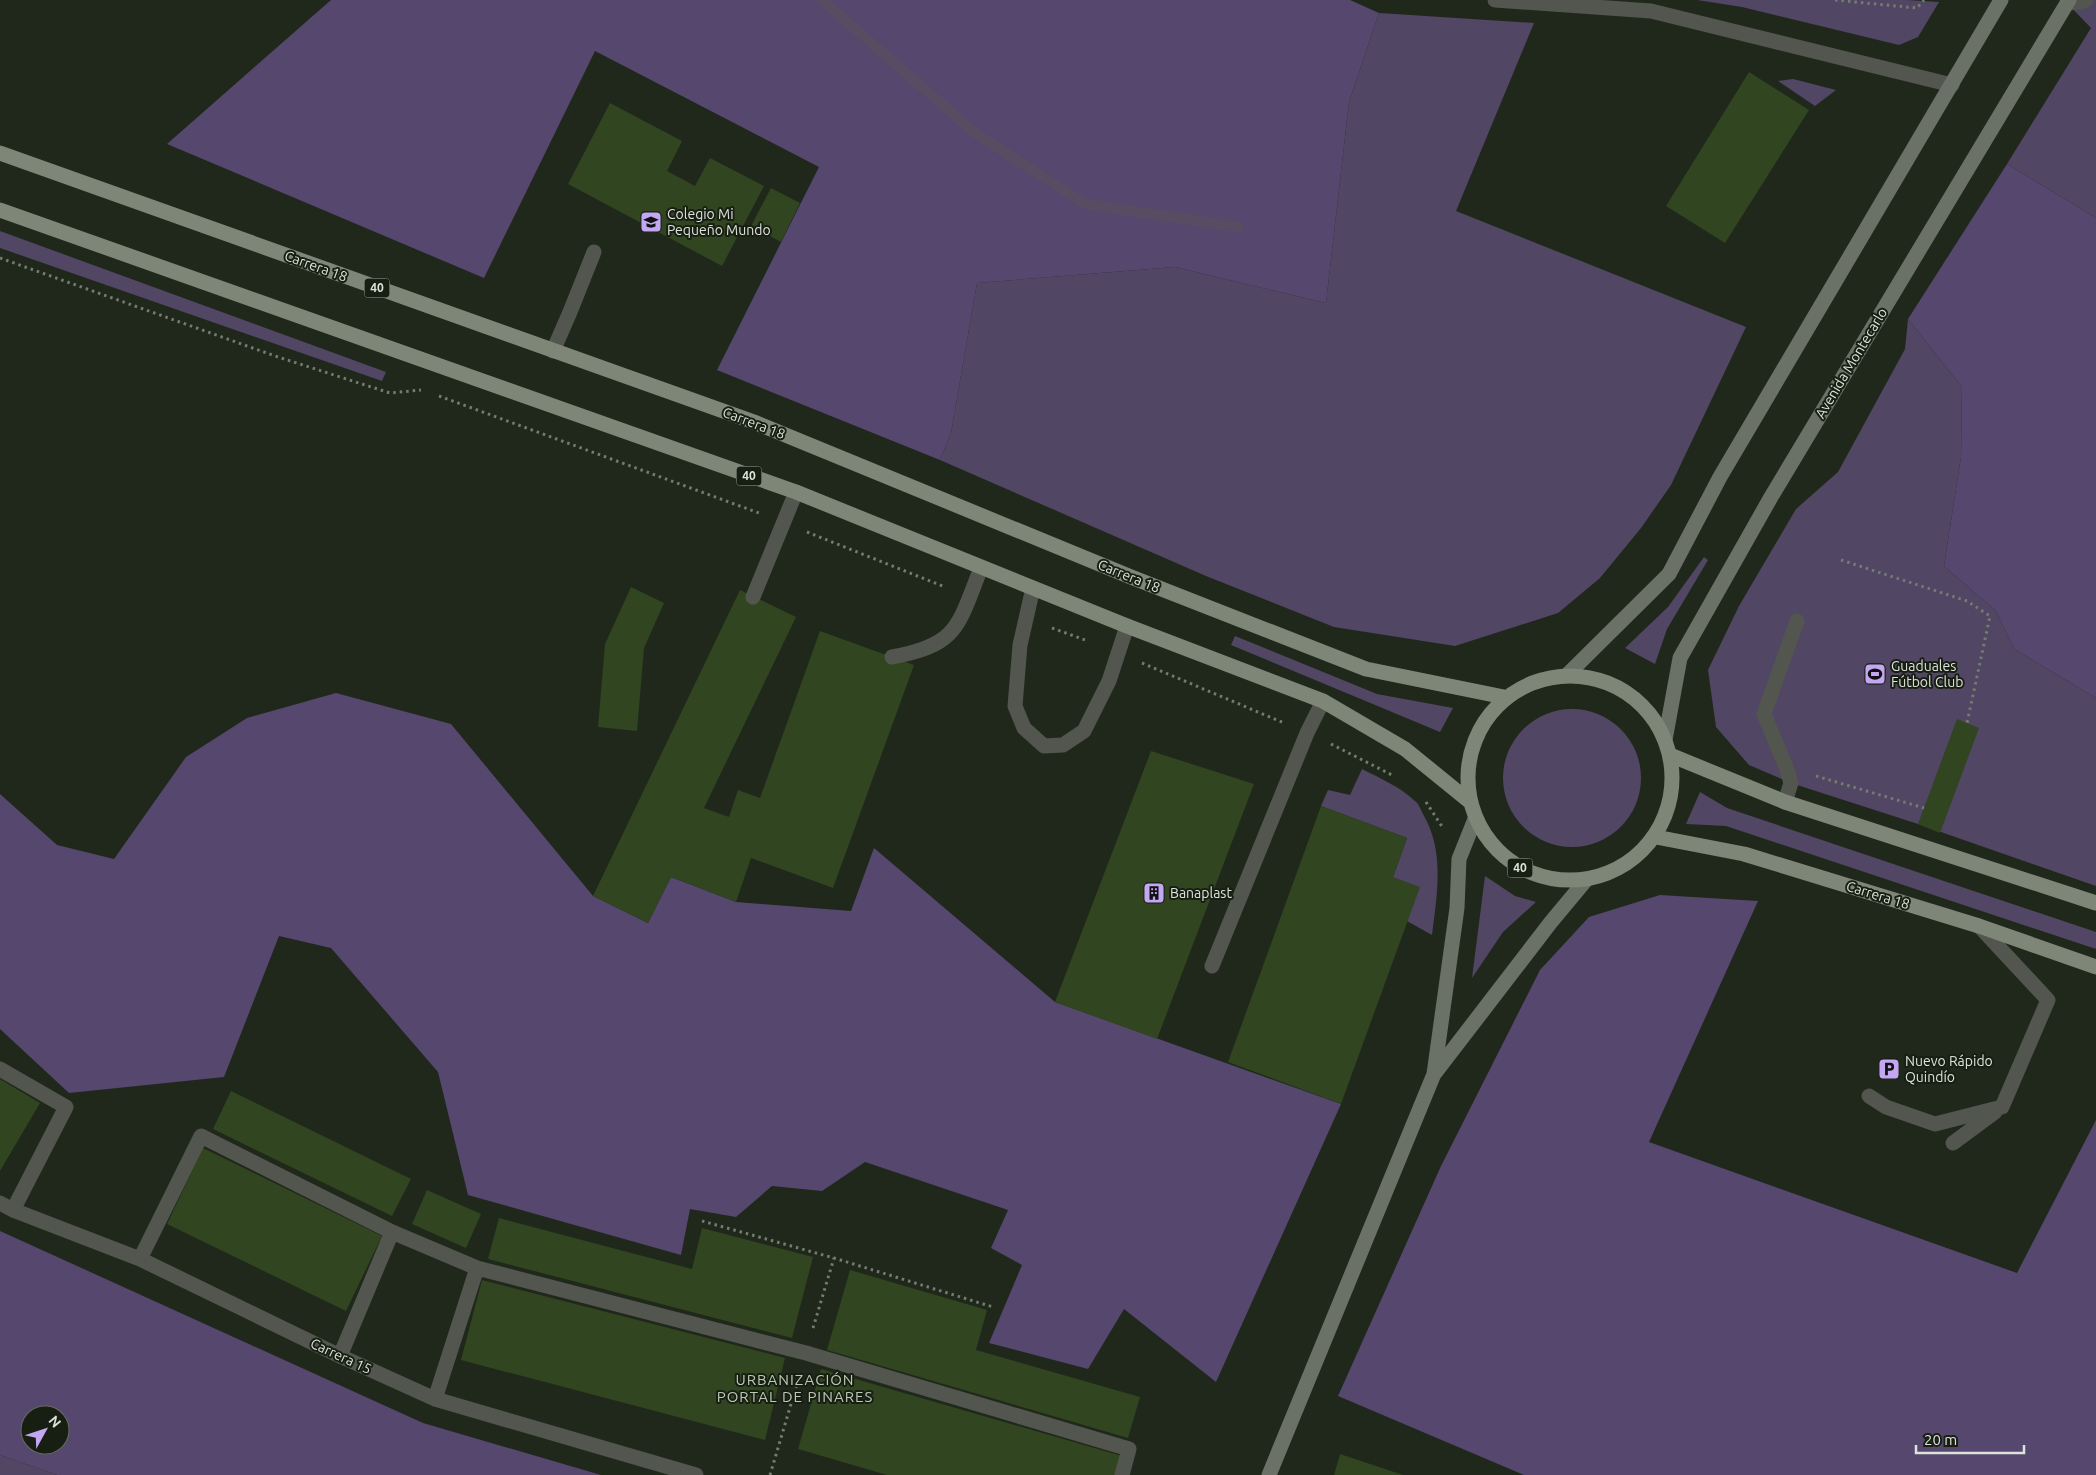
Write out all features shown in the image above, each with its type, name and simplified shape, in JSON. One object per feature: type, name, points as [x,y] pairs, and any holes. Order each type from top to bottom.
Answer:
[{"type":"main road","points":[[1568,674],[1669,574],[1720,477],[2001,0]]},
{"type":"main road","name":"Avenida Montecarlo","points":[[1665,740],[1680,658],[1771,497],[2068,1]]},
{"type":"main road","name":"Carrera 18","points":[[0,153],[754,422],[1131,577],[1366,669],[1504,697]]},
{"type":"main road","name":"40","points":[[0,210],[796,492],[1127,626],[1323,701],[1405,748],[1469,802]]},
{"type":"main road","name":"40","points":[[1568,674],[1599,679],[1627,692],[1650,713],[1665,740],[1670,755],[1672,787],[1665,820],[1656,837],[1619,869],[1586,880],[1552,880],[1520,868],[1494,847],[1475,819],[1469,802],[1468,763],[1479,727],[1504,697],[1534,681],[1568,674]]},
{"type":"main road","points":[[1670,755],[1784,802],[2096,903]]},
{"type":"main road","points":[[1269,1475],[1434,1074],[1457,908],[1459,859],[1475,819]]},
{"type":"main road","name":"Carrera 18","points":[[1656,837],[1744,854],[1979,926],[2096,966]]},
{"type":"main road","points":[[1434,1074],[1551,922],[1586,880]]},
{"type":"street","points":[[1495,0],[1651,11],[1952,85]]},
{"type":"street","points":[[2068,1],[2080,2],[2086,0]]},
{"type":"street","points":[[553,351],[594,252]]},
{"type":"street","points":[[753,596],[796,492]]},
{"type":"street","points":[[892,657],[915,653],[933,647],[949,635],[962,617],[981,568]]},
{"type":"street","points":[[1033,588],[1020,645],[1014,706],[1024,728],[1044,746],[1062,745],[1084,731],[1109,681],[1127,626]]},
{"type":"street","points":[[1784,802],[1791,784],[1764,714],[1798,621]]},
{"type":"street","points":[[1212,966],[1307,733],[1323,701]]},
{"type":"street","points":[[1953,1143],[2002,1107],[2048,1000],[1979,926]]},
{"type":"street","points":[[0,1069],[66,1106],[7,1206]]},
{"type":"street","points":[[1869,1096],[1886,1107],[1935,1124],[2002,1107]]},
{"type":"street","points":[[140,1259],[201,1136],[392,1232],[477,1268],[806,1353],[1130,1449],[1122,1475]]},
{"type":"street","name":"Carrera 15","points":[[7,1206],[140,1259],[340,1356],[435,1399],[696,1475]]},
{"type":"street","points":[[340,1356],[392,1232]]},
{"type":"street","points":[[435,1399],[477,1268]]},
{"type":"path","points":[[1835,0],[1917,8],[1924,0]]},
{"type":"path","points":[[0,258],[278,357],[390,393],[420,389],[429,393]]},
{"type":"path","points":[[438,396],[599,455]]},
{"type":"path","points":[[1841,560],[1967,600],[1990,616],[1967,723]]},
{"type":"path","points":[[1786,767],[1924,808]]},
{"type":"path","points":[[702,1222],[834,1258],[993,1307]]},
{"type":"shaded area","points":[[331,0],[1350,0],[1379,13],[1349,102],[1326,303],[1175,267],[977,283],[951,433],[940,460],[717,370],[819,167],[595,51],[484,278],[167,144]]},
{"type":"shaded area","points":[[1697,0],[1907,0],[1939,2],[1918,37],[1899,45],[1742,7]]},
{"type":"shaded area","points":[[2069,0],[2096,0],[2096,218],[2007,164],[2091,28],[2067,3]]},
{"type":"shaded area","points":[[1379,13],[1534,23],[1456,211],[1746,327],[1671,485],[1641,528],[1600,578],[1558,613],[1455,646],[1334,627],[1206,576],[940,460],[951,433],[977,283],[1175,267],[1326,303],[1349,102]]},
{"type":"shaded area","points":[[1793,79],[1836,90],[1815,106],[1778,81]]},
{"type":"shaded area","points":[[2007,164],[2096,218],[2096,698],[2014,649],[1996,611],[1944,566],[1961,457],[1962,387],[1908,319]]},
{"type":"shaded area","points":[[0,231],[386,372],[382,381],[0,248]]},
{"type":"shaded area","points":[[1908,319],[1962,387],[1961,457],[1944,566],[1996,611],[2014,649],[2096,698],[2096,886],[1918,824],[1791,783],[1749,765],[1716,727],[1708,670],[1739,606],[1796,509],[1838,472],[1905,349]]},
{"type":"shaded area","points":[[1704,557],[1708,560],[1667,629],[1655,664],[1625,648],[1668,607]]},
{"type":"shaded area","points":[[1235,636],[1377,694],[1453,708],[1440,732],[1231,645]]},
{"type":"shaded area","points":[[336,693],[451,724],[593,896],[648,923],[671,877],[736,902],[851,911],[874,848],[1055,1002],[1341,1104],[1216,1382],[1124,1309],[1088,1369],[989,1343],[1022,1265],[991,1248],[1008,1210],[865,1162],[822,1191],[772,1186],[736,1217],[690,1209],[681,1255],[468,1195],[438,1072],[331,948],[279,936],[224,1077],[69,1093],[0,1029],[0,794],[57,845],[114,859],[186,757],[247,718]]},
{"type":"shaded area","points":[[1572,709],[1598,715],[1621,729],[1635,752],[1641,778],[1635,804],[1621,827],[1598,841],[1572,847],[1546,841],[1523,827],[1509,804],[1503,778],[1509,752],[1523,729],[1546,715]]},
{"type":"shaded area","points":[[1362,769],[1383,779],[1415,801],[1430,828],[1437,858],[1438,873],[1432,935],[1407,921],[1393,877],[1407,838],[1321,806],[1328,790],[1350,795]]},
{"type":"shaded area","points":[[1700,792],[1727,808],[2096,932],[2096,949],[1726,826],[1686,824]]},
{"type":"shaded area","points":[[1485,876],[1515,896],[1536,902],[1503,932],[1472,978]]},
{"type":"shaded area","points":[[1660,895],[1758,901],[1649,1142],[2017,1273],[2096,1120],[2096,1475],[1524,1475],[1338,1396],[1441,1166],[1540,970],[1589,917]]},
{"type":"shaded area","points":[[0,1231],[423,1423],[601,1475],[57,1475],[0,1455]]},
{"type":"shaded area","points":[[0,1455],[57,1475],[0,1475]]},
{"type":"building","points":[[1749,72],[1809,110],[1725,243],[1666,206]]},
{"type":"building","points":[[610,103],[682,141],[667,171],[695,186],[710,158],[764,186],[722,266],[568,184]]},
{"type":"building","points":[[771,188],[800,203],[781,242],[751,226]]},
{"type":"building","points":[[631,587],[664,603],[644,648],[637,731],[598,727],[605,644]]},
{"type":"building","points":[[740,590],[796,617],[704,808],[729,817],[738,790],[760,798],[820,631],[914,665],[833,888],[751,858],[736,902],[671,877],[648,923],[593,896]]},
{"type":"building","points":[[1957,719],[1979,728],[1940,833],[1918,824]]},
{"type":"building","name":"Banaplast","points":[[1151,751],[1254,784],[1157,1039],[1055,1002]]},
{"type":"building","points":[[1321,806],[1407,838],[1393,877],[1420,887],[1341,1104],[1228,1062]]},
{"type":"building","points":[[0,1079],[40,1103],[0,1171]]},
{"type":"building","points":[[231,1091],[411,1179],[392,1216],[213,1129]]},
{"type":"building","points":[[203,1148],[382,1236],[346,1311],[167,1224]]},
{"type":"building","points":[[427,1190],[481,1214],[466,1248],[412,1224]]},
{"type":"building","points":[[499,1218],[692,1269],[702,1228],[813,1257],[792,1338],[488,1259]]},
{"type":"building","points":[[850,1270],[987,1310],[976,1350],[1140,1397],[1128,1438],[827,1350]]},
{"type":"building","points":[[482,1280],[785,1358],[765,1440],[461,1360]]},
{"type":"building","points":[[821,1369],[1122,1456],[1117,1475],[887,1475],[798,1449]]},
{"type":"building","points":[[1340,1454],[1403,1475],[1334,1475]]},
{"type":"waterway","points":[[822,0],[975,133],[1085,204],[1238,227]]},
{"type":"place","name":"Colegio Mi Pequeño Mundo","points":[[651,222]]},
{"type":"place","name":"Guaduales Fútbol Club","points":[[1875,674]]},
{"type":"place","name":"Banaplast","points":[[1154,893]]},
{"type":"place","name":"Nuevo Rápido Quindío","points":[[1889,1069]]},
{"type":"district","name":"URBANIZACIÓN PORTAL DE PINARES","points":[[795,1388]]}]
